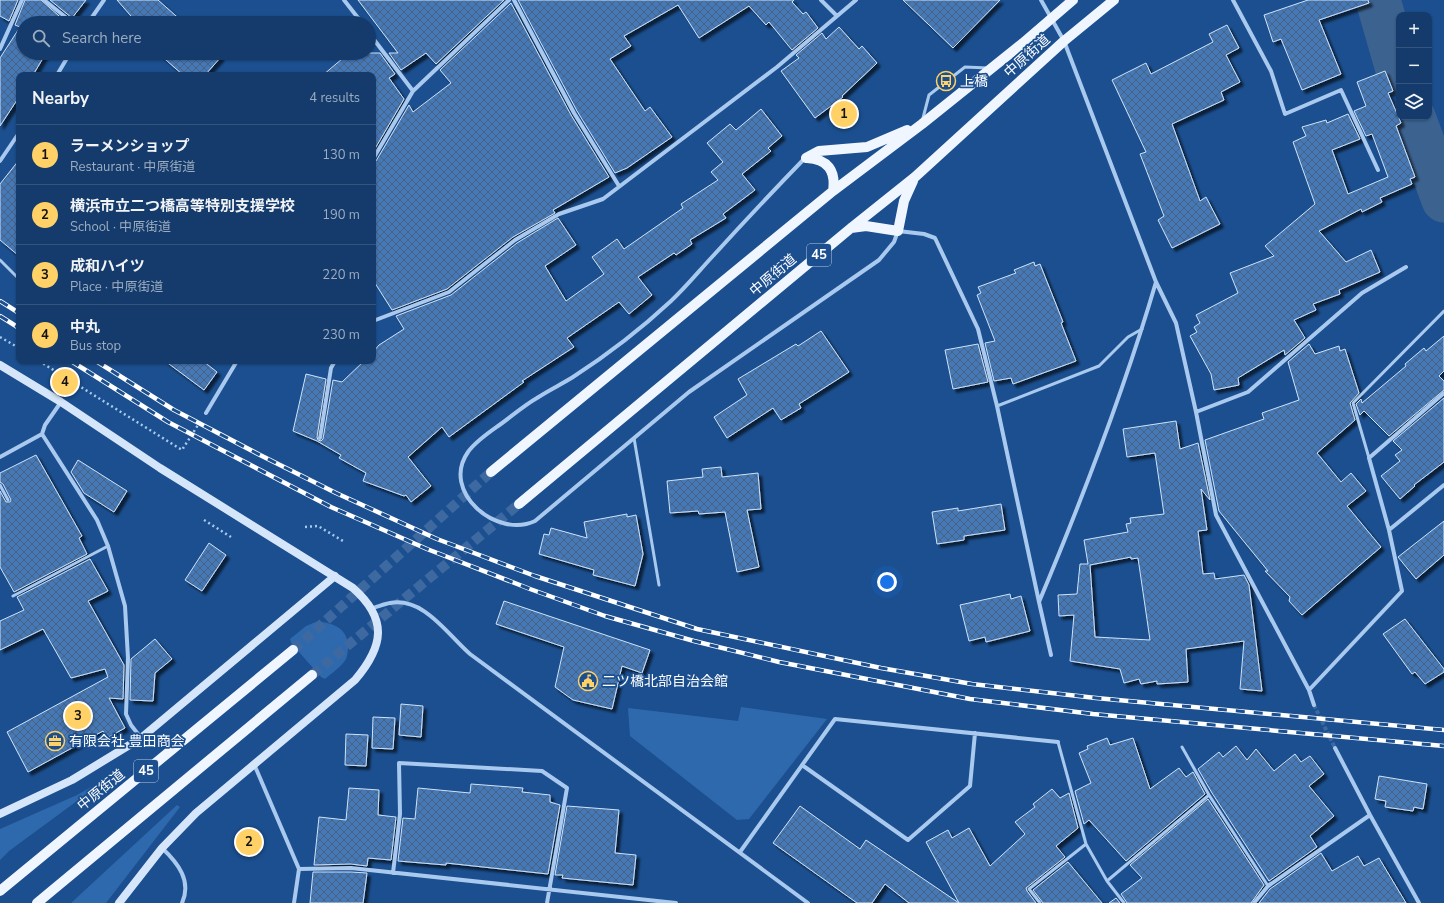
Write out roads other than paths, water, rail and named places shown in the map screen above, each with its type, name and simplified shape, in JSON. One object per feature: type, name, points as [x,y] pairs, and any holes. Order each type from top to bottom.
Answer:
[{"type":"main road","name":"中原街道","points":[[491,472],[833,191],[922,124],[1053,18],[1073,0]]},
{"type":"main road","name":"中原街道","points":[[519,504],[851,228],[915,177],[1064,41],[1114,0]]},
{"type":"main road","points":[[806,158],[819,151],[867,147],[922,124]]},
{"type":"main road","points":[[806,158],[819,158],[828,165],[834,182],[833,191]]},
{"type":"main road","points":[[851,228],[866,226],[898,231],[904,201],[915,177]]},
{"type":"main road","name":"中原街道","points":[[0,891],[293,650]]},
{"type":"main road","name":"45","points":[[38,903],[312,675]]},
{"type":"street","points":[[0,49],[22,0]]},
{"type":"street","points":[[44,0],[65,16]]},
{"type":"street","points":[[93,16],[104,0]]},
{"type":"street","points":[[344,0],[357,16]]},
{"type":"street","points":[[376,154],[413,91],[509,0]]},
{"type":"street","points":[[514,0],[574,113],[619,186]]},
{"type":"street","points":[[822,0],[837,16]]},
{"type":"street","points":[[376,320],[449,292],[515,240],[558,214],[603,199],[777,67],[856,0]]},
{"type":"street","points":[[1041,0],[1053,18],[1064,41],[1156,282],[1176,323],[1196,412],[1216,515],[1309,690],[1314,705]]},
{"type":"street","points":[[1232,0],[1271,71],[1285,114],[1342,90],[1378,170]]},
{"type":"street","points":[[376,42],[413,91]]},
{"type":"street","points":[[60,72],[66,60]]},
{"type":"street","points":[[0,161],[16,137]]},
{"type":"street","points":[[806,158],[672,301],[618,344],[573,377],[536,398],[489,433],[468,452],[460,475],[463,489],[470,501],[481,512],[493,520],[518,526],[527,525],[535,521],[689,392],[879,260],[894,242],[898,231],[924,234],[935,238],[978,329],[997,406],[1051,655]]},
{"type":"street","points":[[1196,412],[1248,392],[1362,293],[1406,267]]},
{"type":"street","points":[[1039,602],[1084,496],[1142,330],[1156,282]]},
{"type":"street","points":[[0,364],[61,402],[160,468],[353,588],[372,608],[378,628],[375,652],[367,666],[355,680],[196,813],[162,848],[119,903]]},
{"type":"street","points":[[206,413],[234,364]]},
{"type":"street","points":[[320,438],[331,368],[333,364]]},
{"type":"street","points":[[1309,690],[1402,591],[1389,530],[1369,458],[1444,393]]},
{"type":"street","points":[[0,457],[42,434],[45,425],[61,402]]},
{"type":"street","points":[[42,434],[97,520],[108,546],[125,606],[128,658],[126,714],[131,725],[141,738]]},
{"type":"street","points":[[1389,530],[1444,485]]},
{"type":"street","points":[[0,814],[72,780],[141,738],[335,576]]},
{"type":"street","points":[[372,608],[390,603],[404,604],[420,608],[470,654],[808,903]]},
{"type":"street","points":[[740,852],[835,719],[1058,742]]},
{"type":"street","points":[[802,765],[908,840],[970,786],[975,733]]},
{"type":"street","points":[[1335,748],[1419,903]]},
{"type":"street","points":[[393,873],[400,814],[399,763],[542,771],[567,788],[548,903]]},
{"type":"street","points":[[254,764],[300,869],[294,903]]},
{"type":"street","points":[[1254,903],[1268,886],[1370,815]]},
{"type":"street","points":[[162,848],[174,860],[186,884],[186,894],[182,903]]},
{"type":"street","points":[[300,869],[351,868],[676,903]]},
{"type":"lane","points":[[922,124],[929,95],[965,66],[992,68]]},
{"type":"lane","points":[[0,260],[16,276]]},
{"type":"lane","points":[[1369,458],[1353,402],[1444,311]]},
{"type":"lane","points":[[997,406],[1099,366],[1128,337],[1142,330]]},
{"type":"lane","points":[[634,438],[659,585]]},
{"type":"lane","points":[[0,485],[8,500]]},
{"type":"lane","points":[[13,596],[108,546]]},
{"type":"lane","points":[[1058,742],[1086,844],[1107,881],[1124,903]]},
{"type":"lane","points":[[1182,747],[1209,795],[1268,886]]},
{"type":"lane","points":[[1107,881],[1209,795]]},
{"type":"lane","points":[[1040,903],[1028,889],[1086,844]]},
{"type":"waterway","points":[[1378,0],[1396,63]]},
{"type":"waterway","points":[[1414,120],[1444,200]]},
{"type":"tunnel","points":[[293,650],[491,472]]},
{"type":"tunnel","points":[[312,675],[519,504]]},
{"type":"tunnel","points":[[1314,705],[1335,748]]},
{"type":"railway","points":[[0,301],[16,311]]},
{"type":"railway","points":[[0,316],[16,326]]},
{"type":"railway","points":[[76,364],[168,422],[331,507],[427,549],[530,589],[605,616],[694,641],[779,662],[970,699],[1093,714],[1444,746]]},
{"type":"railway","points":[[101,364],[174,410],[260,455],[336,493],[437,539],[535,576],[697,629],[881,668],[972,684],[1096,698],[1444,730]]},
{"type":"place","name":"上橋","points":[[946,81]]},
{"type":"place","name":"ラーメンショップ","points":[[844,114]]},
{"type":"place","name":"中丸","points":[[65,382]]},
{"type":"place","name":"二ツ橋北部自治会館","points":[[588,681]]},
{"type":"place","name":"成和ハイツ","points":[[78,716]]},
{"type":"place","name":"有限会社 豊田商会","points":[[55,741]]},
{"type":"place","name":"横浜市立二つ橋高等特別支援学校","points":[[249,842]]}]
